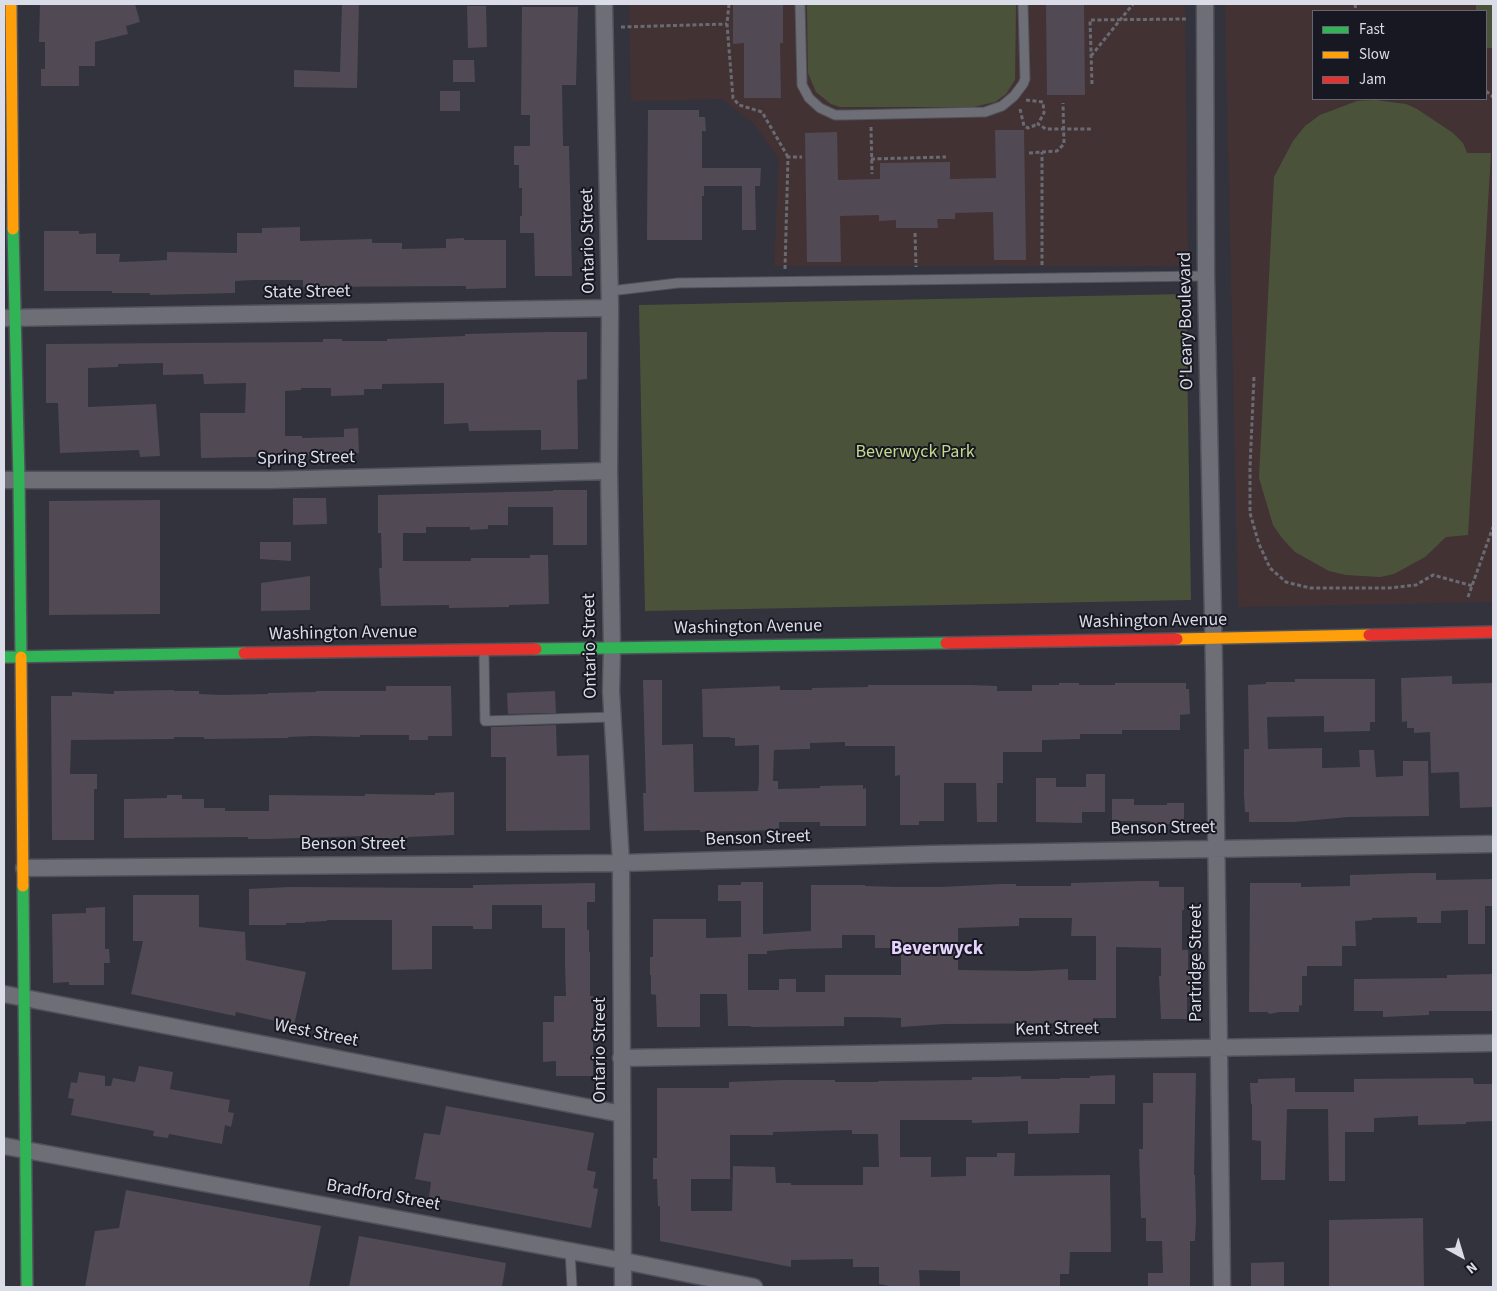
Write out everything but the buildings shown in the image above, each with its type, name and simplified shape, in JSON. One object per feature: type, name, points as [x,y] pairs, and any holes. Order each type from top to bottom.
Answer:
[{"type":"main road","points":[[12,4],[9,318],[11,480],[20,657],[24,868],[27,1287]]},
{"type":"main road","name":"Washington Avenue","points":[[4,657],[1493,632]]},
{"type":"street","name":"Ontario Street","points":[[604,4],[610,291],[611,691],[620,863],[624,1287]]},
{"type":"street","name":"O'Leary Boulevard","points":[[1205,4],[1206,276],[1213,638]]},
{"type":"street","name":"State Street","points":[[9,318],[610,308]]},
{"type":"street","name":"Spring Street","points":[[11,480],[269,480],[610,471]]},
{"type":"street","name":"Partridge Street","points":[[1213,638],[1222,1287]]},
{"type":"street","name":"Benson Street","points":[[24,868],[620,863],[1216,848],[1493,844]]},
{"type":"street","name":"West Street","points":[[4,994],[622,1114]]},
{"type":"street","name":"Kent Street","points":[[621,1058],[1493,1043]]},
{"type":"street","name":"Bradford Street","points":[[4,1146],[624,1261],[754,1287]]},
{"type":"lane","points":[[800,4],[802,85],[814,104],[835,115],[985,112],[1002,106],[1023,84],[1023,4]]},
{"type":"lane","points":[[610,291],[678,283],[1206,276]]},
{"type":"lane","points":[[484,648],[486,720],[612,717]]},
{"type":"lane","points":[[570,1251],[572,1287]]},
{"type":"path","points":[[728,4],[733,98],[739,105],[762,112],[788,157],[784,282]]},
{"type":"path","points":[[1090,56],[1133,4]]},
{"type":"path","points":[[1092,84],[1090,20],[1186,19]]},
{"type":"path","points":[[605,27],[728,24]]},
{"type":"path","points":[[1010,99],[1043,102],[1044,113],[1038,124],[1028,128],[1024,126],[1020,109],[1010,99]]},
{"type":"path","points":[[1029,153],[1057,151],[1064,144],[1064,103]]},
{"type":"path","points":[[870,114],[872,174]]},
{"type":"path","points":[[1038,124],[1050,130],[1093,129]]},
{"type":"path","points":[[1042,152],[1042,278]]},
{"type":"path","points":[[788,157],[802,157]]},
{"type":"path","points":[[872,159],[946,157]]},
{"type":"path","points":[[915,233],[916,280]]},
{"type":"path","points":[[1254,377],[1250,513],[1259,544],[1270,568],[1286,582],[1310,588],[1389,588],[1416,585],[1433,575],[1472,586]]},
{"type":"path","points":[[1468,597],[1493,527]]},
{"type":"shaded area","points":[[629,4],[1185,4],[1188,266],[774,266],[779,159],[755,125],[722,99],[631,101]]},
{"type":"shaded area","points":[[1225,4],[1493,4],[1493,602],[1238,607]]},
{"type":"green space","points":[[807,4],[1016,4],[1015,80],[1006,94],[995,102],[973,107],[840,107],[831,104],[816,92],[808,73]]},
{"type":"green space","points":[[1476,4],[1493,4],[1493,48],[1487,48],[1487,10],[1476,10]]},
{"type":"green space","points":[[1375,100],[1406,104],[1417,109],[1453,133],[1463,143],[1467,153],[1491,153],[1468,535],[1446,537],[1425,557],[1394,574],[1380,577],[1346,575],[1329,571],[1295,552],[1273,525],[1259,478],[1274,177],[1293,141],[1305,126],[1320,115],[1357,101]]},
{"type":"green space","name":"Beverwyck Park","points":[[1186,294],[1191,600],[645,611],[639,305]]},
{"type":"traffic: fast","points":[[13,229],[21,657]]},
{"type":"traffic: fast","points":[[536,649],[946,643]]},
{"type":"traffic: fast","points":[[4,657],[244,653]]},
{"type":"traffic: fast","points":[[23,886],[27,1287]]},
{"type":"traffic: slow","points":[[11,4],[13,229]]},
{"type":"traffic: slow","points":[[1177,639],[1369,635]]},
{"type":"traffic: slow","points":[[21,657],[23,886]]},
{"type":"traffic: jam","points":[[1369,635],[1493,632]]},
{"type":"traffic: jam","points":[[946,643],[1177,639]]},
{"type":"traffic: jam","points":[[244,653],[536,649]]},
{"type":"district","name":"Beverwyck","points":[[937,950]]}]
